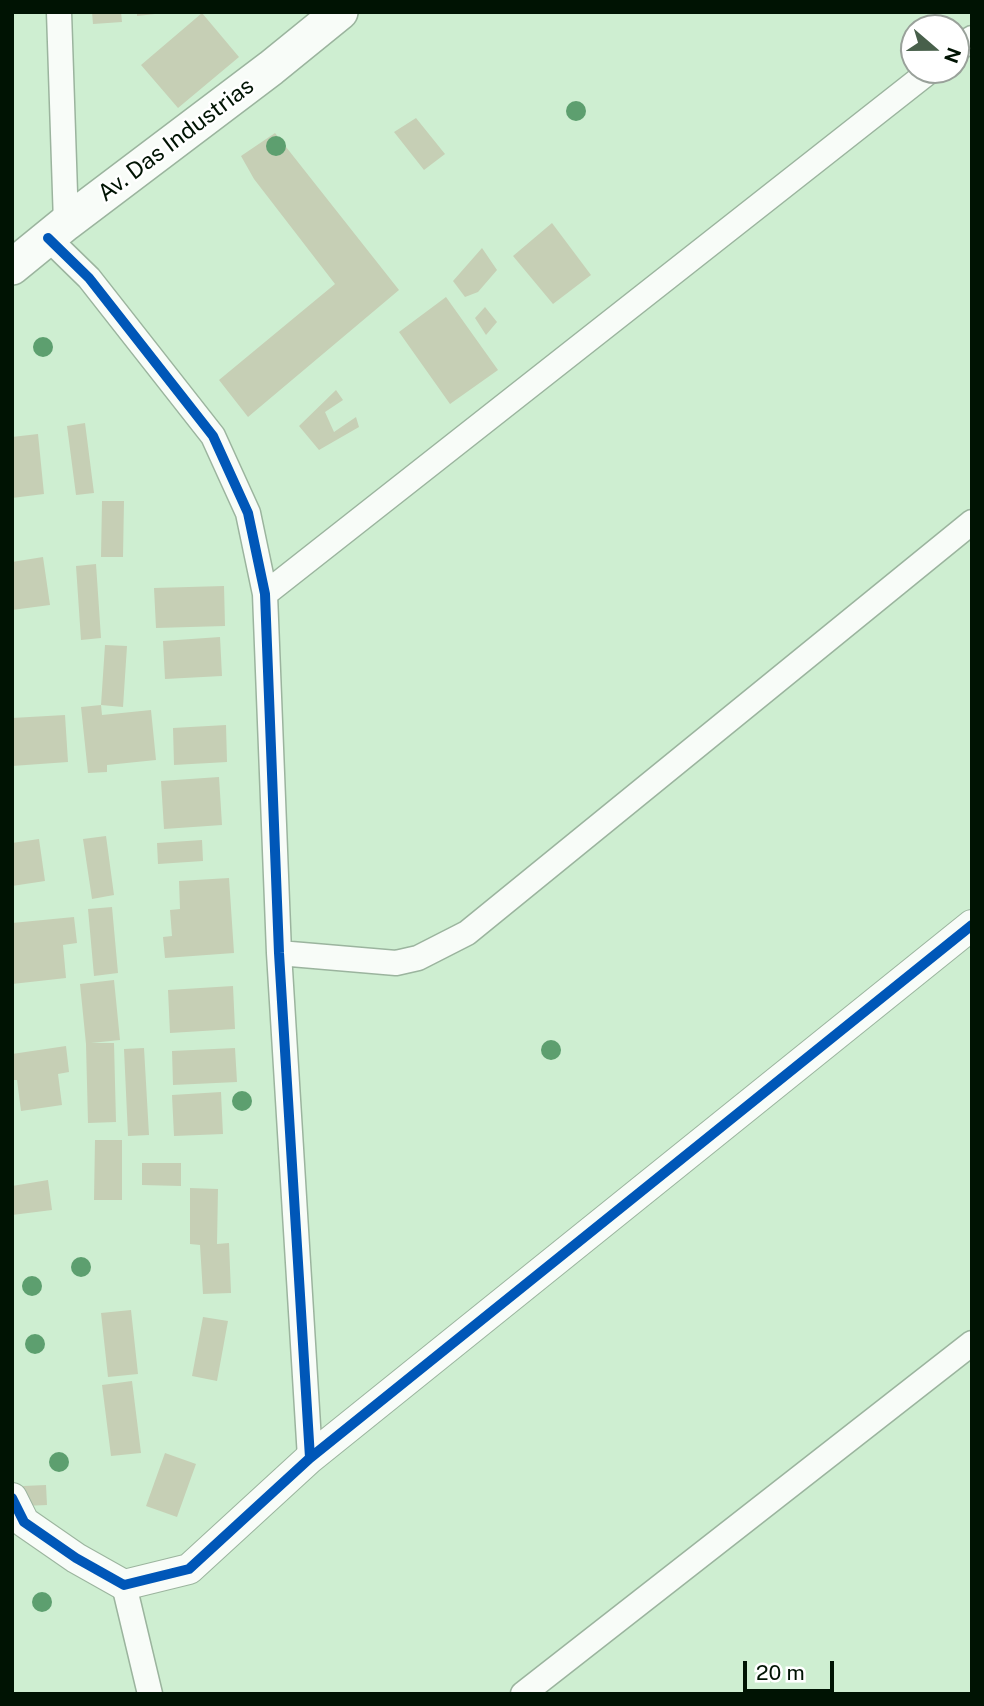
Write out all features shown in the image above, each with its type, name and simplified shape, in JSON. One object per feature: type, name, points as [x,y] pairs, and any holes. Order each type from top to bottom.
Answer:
[{"type":"main road","name":"Av. Das Industrias","points":[[12,267],[340,12]]},
{"type":"street","points":[[59,12],[57,231],[89,278],[213,436],[248,513],[265,594],[279,953],[310,1458]]},
{"type":"street","points":[[265,594],[913,84]]},
{"type":"street","points":[[279,953],[396,963],[418,958],[467,933],[972,522]]},
{"type":"street","points":[[16,1514],[76,1559],[124,1585],[189,1569],[310,1458],[972,925]]},
{"type":"street","points":[[523,1694],[972,1343]]},
{"type":"street","points":[[124,1585],[150,1694]]},
{"type":"building","points":[[92,12],[121,12],[122,22],[93,24]]},
{"type":"building","points":[[137,12],[155,12],[155,14],[137,16]]},
{"type":"building","points":[[202,13],[239,57],[178,108],[141,65]]},
{"type":"building","points":[[416,118],[445,154],[424,170],[394,132]]},
{"type":"building","points":[[275,133],[399,290],[248,417],[219,380],[335,284],[254,179],[241,156]]},
{"type":"building","points":[[552,223],[591,275],[553,304],[513,256]]},
{"type":"building","points":[[482,248],[497,270],[478,292],[465,297],[453,281]]},
{"type":"building","points":[[446,297],[498,370],[450,404],[399,332]]},
{"type":"building","points":[[485,307],[497,322],[486,335],[475,318]]},
{"type":"building","points":[[336,390],[343,400],[325,412],[334,432],[356,417],[359,427],[319,450],[299,426]]},
{"type":"building","points":[[85,423],[94,493],[76,495],[67,426]]},
{"type":"building","points":[[38,434],[44,494],[12,498],[12,437]]},
{"type":"building","points":[[102,501],[124,501],[123,557],[101,557]]},
{"type":"building","points":[[43,557],[50,605],[12,610],[12,562]]},
{"type":"building","points":[[96,564],[101,638],[81,640],[76,566]]},
{"type":"building","points":[[224,586],[225,626],[156,628],[154,588]]},
{"type":"building","points":[[220,637],[222,676],[165,679],[163,641]]},
{"type":"building","points":[[105,645],[127,646],[123,707],[101,705]]},
{"type":"building","points":[[101,705],[102,715],[151,710],[156,760],[107,765],[107,772],[88,773],[81,707]]},
{"type":"building","points":[[65,715],[68,762],[12,766],[12,718]]},
{"type":"building","points":[[226,725],[227,762],[174,765],[173,728]]},
{"type":"building","points":[[219,777],[222,825],[164,829],[161,781]]},
{"type":"building","points":[[106,836],[114,895],[92,899],[83,839]]},
{"type":"building","points":[[39,839],[45,881],[12,886],[12,843]]},
{"type":"building","points":[[202,840],[203,861],[158,864],[157,843]]},
{"type":"building","points":[[229,878],[234,953],[165,958],[163,937],[172,936],[170,910],[180,909],[179,881]]},
{"type":"building","points":[[112,907],[118,973],[94,976],[88,909]]},
{"type":"building","points":[[74,917],[77,943],[63,945],[66,978],[12,984],[12,923]]},
{"type":"building","points":[[114,980],[120,1040],[91,1043],[114,1043],[116,1122],[88,1123],[86,1044],[80,984]]},
{"type":"building","points":[[233,986],[235,1029],[170,1033],[168,990]]},
{"type":"building","points":[[66,1046],[69,1072],[58,1074],[62,1105],[21,1111],[17,1080],[12,1080],[12,1054]]},
{"type":"building","points":[[144,1048],[149,1135],[128,1136],[124,1049]]},
{"type":"building","points":[[235,1048],[237,1082],[173,1085],[172,1051]]},
{"type":"building","points":[[221,1092],[223,1134],[174,1136],[172,1095]]},
{"type":"building","points":[[95,1140],[122,1140],[122,1200],[94,1200]]},
{"type":"building","points":[[142,1163],[181,1163],[181,1186],[142,1185]]},
{"type":"building","points":[[48,1180],[52,1210],[12,1215],[12,1186]]},
{"type":"building","points":[[190,1188],[218,1189],[217,1244],[229,1243],[231,1293],[203,1294],[200,1245],[190,1244]]},
{"type":"building","points":[[131,1310],[138,1374],[108,1377],[101,1313]]},
{"type":"building","points":[[203,1317],[228,1321],[217,1381],[192,1376]]},
{"type":"building","points":[[132,1381],[141,1453],[111,1456],[102,1385]]},
{"type":"building","points":[[165,1453],[196,1464],[177,1517],[146,1506]]},
{"type":"building","points":[[46,1485],[47,1505],[23,1506],[23,1486]]},
{"type":"cycle path","points":[[48,238],[89,278],[213,436],[248,513],[265,594],[279,953],[310,1458]]},
{"type":"cycle path","points":[[12,1498],[24,1522],[76,1558],[124,1585],[189,1569],[310,1458],[972,925]]}]
